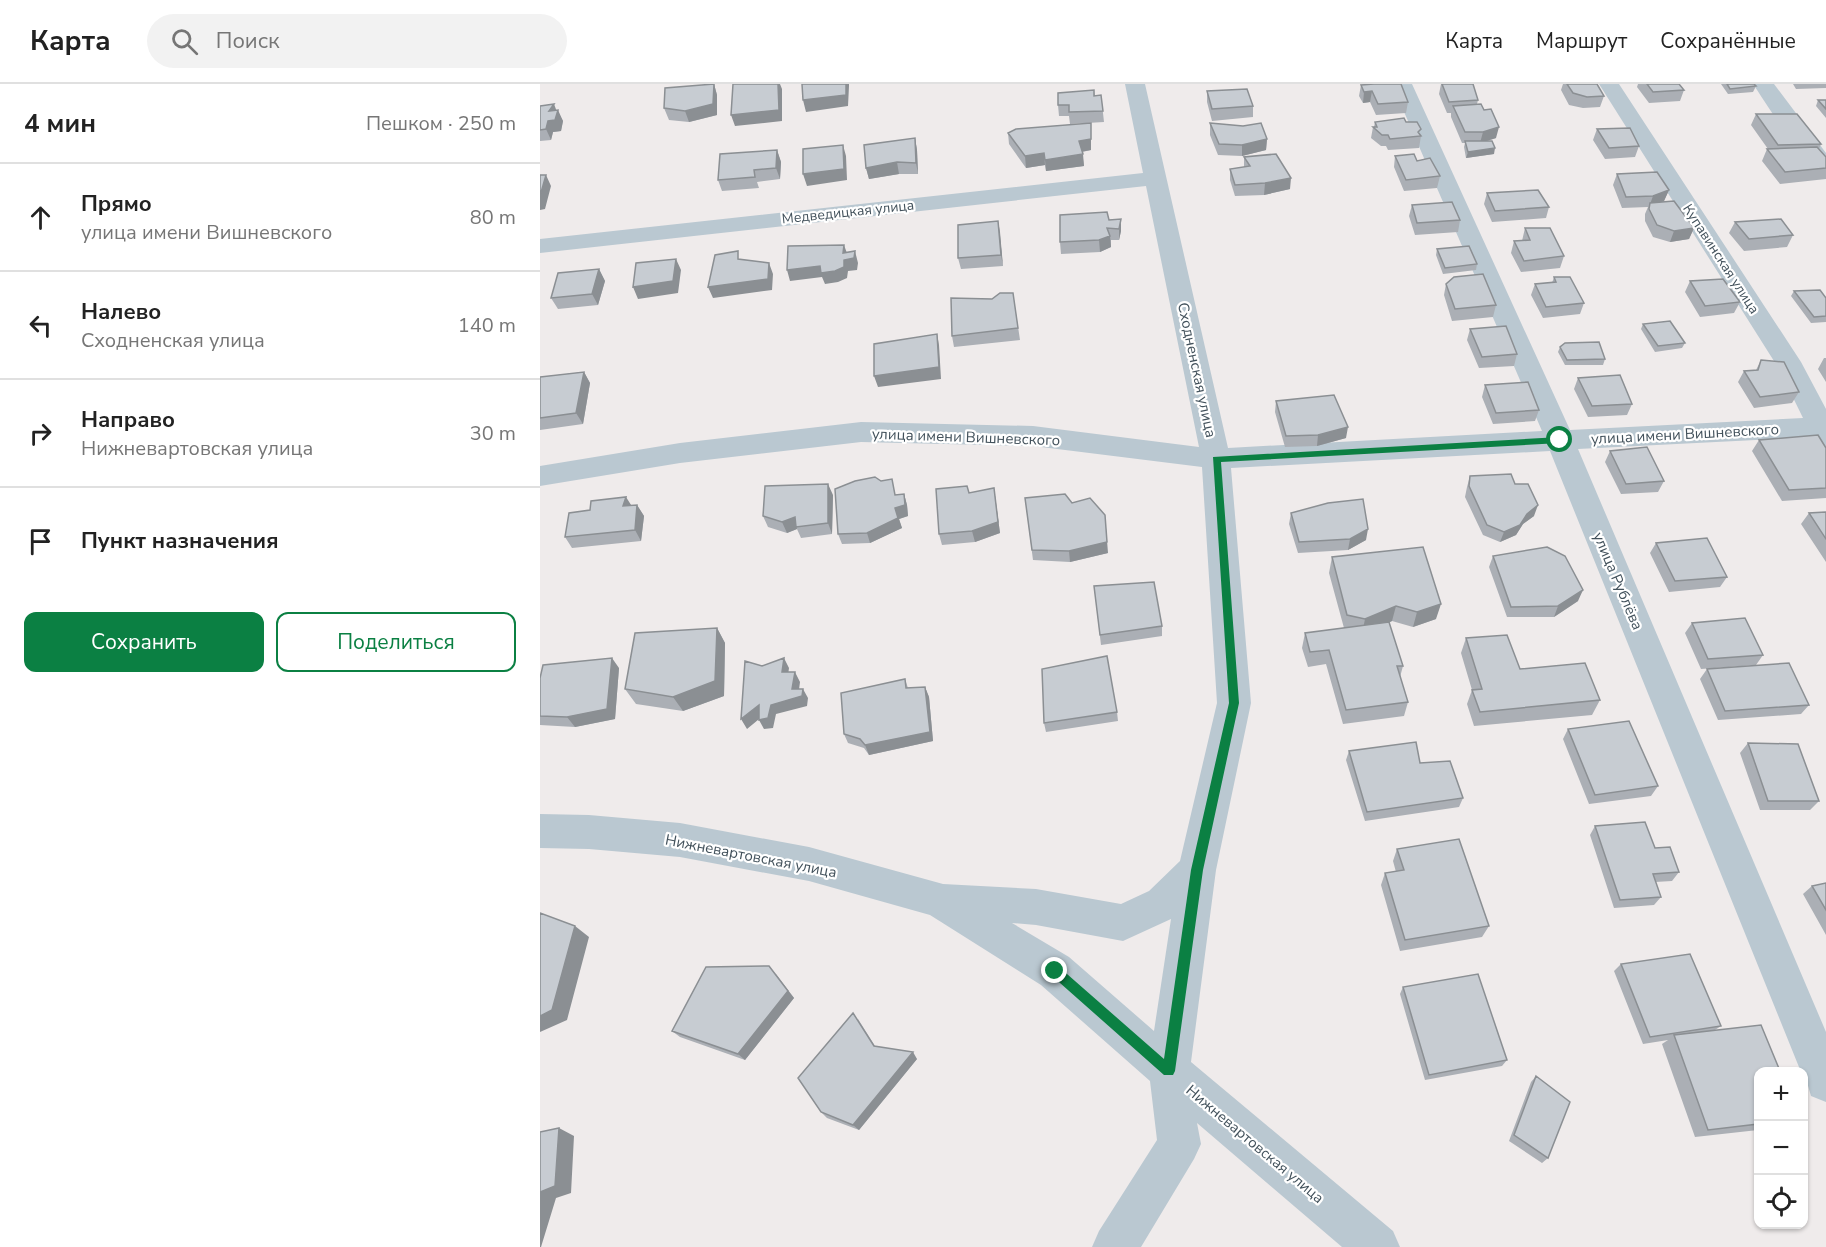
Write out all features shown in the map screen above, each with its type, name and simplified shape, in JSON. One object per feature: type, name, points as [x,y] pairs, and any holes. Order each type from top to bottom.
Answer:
[{"type":"street","name":"Сходненская улица","points":[[1115,1247],[1179,1144],[1169,1071],[1197,870],[1234,703],[1216,459],[1134,84]]},
{"type":"street","name":"улица Рублёва","points":[[1402,84],[1560,440],[1826,1081]]},
{"type":"street","name":"Купавинская улица","points":[[1609,84],[1792,368],[1824,430]]},
{"type":"street","points":[[1763,84],[1800,136],[1826,167]]},
{"type":"street","name":"Медведицкая улица","points":[[540,246],[1155,178]]},
{"type":"street","name":"улица имени Вишневского","points":[[540,476],[680,453],[861,432],[1033,436],[1216,459],[1560,440],[1824,430]]},
{"type":"street","name":"Нижневартовская улица","points":[[540,831],[589,832],[680,840],[809,864],[939,900],[1055,971],[1377,1247]]},
{"type":"street","points":[[939,900],[1035,908],[1123,923],[1162,904],[1197,870]]},
{"type":"building","points":[[714,84],[713,104],[685,111],[664,108],[665,88]]},
{"type":"building","points":[[733,84],[778,84],[779,110],[731,115]]},
{"type":"building","points":[[802,84],[846,84],[846,95],[803,100]]},
{"type":"building","points":[[1401,84],[1408,102],[1378,104],[1372,91],[1364,92],[1361,85]]},
{"type":"building","points":[[1442,84],[1473,84],[1478,100],[1449,102]]},
{"type":"building","points":[[1567,84],[1597,84],[1604,96],[1587,97],[1573,93]]},
{"type":"building","points":[[1647,84],[1679,84],[1684,90],[1653,92]]},
{"type":"building","points":[[1727,84],[1754,84],[1756,86],[1730,89]]},
{"type":"building","points":[[1247,89],[1253,106],[1212,109],[1207,91]]},
{"type":"building","points":[[1094,90],[1094,96],[1101,95],[1103,111],[1069,112],[1069,105],[1058,105],[1058,93]]},
{"type":"building","points":[[1818,100],[1826,100],[1826,109]]},
{"type":"building","points":[[554,104],[549,111],[558,110],[555,120],[548,121],[546,129],[540,130],[540,106]]},
{"type":"building","points":[[1481,104],[1484,110],[1491,109],[1499,127],[1483,132],[1465,132],[1453,106]]},
{"type":"building","points":[[1756,114],[1797,114],[1821,144],[1778,145]]},
{"type":"building","points":[[1404,118],[1406,122],[1417,122],[1421,129],[1418,132],[1421,136],[1390,139],[1388,135],[1382,135],[1373,127],[1377,127],[1375,122]]},
{"type":"building","points":[[1091,123],[1091,139],[1079,141],[1083,154],[1045,160],[1044,153],[1025,156],[1008,133],[1016,129]]},
{"type":"building","points":[[1210,123],[1243,126],[1261,123],[1267,139],[1242,145],[1219,144]]},
{"type":"building","points":[[1630,128],[1639,146],[1609,148],[1597,129]]},
{"type":"building","points":[[915,138],[916,163],[897,162],[866,168],[864,145]]},
{"type":"building","points":[[1465,141],[1492,141],[1495,148],[1468,152]]},
{"type":"building","points":[[843,145],[844,169],[803,174],[803,149]]},
{"type":"building","points":[[1817,147],[1826,157],[1826,168],[1785,172],[1767,149]]},
{"type":"building","points":[[777,150],[776,168],[754,170],[755,177],[718,180],[720,154]]},
{"type":"building","points":[[1276,154],[1291,178],[1235,185],[1230,169],[1250,166],[1244,157]]},
{"type":"building","points":[[1414,154],[1417,161],[1430,158],[1440,176],[1406,180],[1395,156]]},
{"type":"building","points":[[1657,172],[1669,190],[1653,196],[1626,197],[1617,174]]},
{"type":"building","points":[[540,175],[546,175],[540,196]]},
{"type":"building","points":[[1538,190],[1549,207],[1495,211],[1487,193]]},
{"type":"building","points":[[1674,201],[1694,228],[1674,231],[1657,225],[1649,209],[1650,203]]},
{"type":"building","points":[[1452,202],[1460,220],[1417,223],[1412,205]]},
{"type":"building","points":[[1107,212],[1109,220],[1121,219],[1119,229],[1107,228],[1110,236],[1099,240],[1060,242],[1060,215]]},
{"type":"building","points":[[1781,219],[1793,235],[1749,239],[1735,222]]},
{"type":"building","points":[[998,221],[1001,255],[958,258],[958,225]]},
{"type":"building","points":[[1525,228],[1550,228],[1564,256],[1524,261],[1514,241],[1530,240]]},
{"type":"building","points":[[844,245],[843,253],[855,251],[854,258],[844,260],[844,267],[835,271],[821,273],[820,266],[787,270],[788,246]]},
{"type":"building","points":[[1469,246],[1477,264],[1445,268],[1437,249]]},
{"type":"building","points":[[738,251],[738,259],[769,263],[768,279],[708,287],[715,255]]},
{"type":"building","points":[[676,259],[673,281],[633,287],[636,263]]},
{"type":"building","points":[[599,269],[592,294],[551,298],[558,273]]},
{"type":"building","points":[[1483,274],[1496,305],[1455,309],[1446,284],[1454,277]]},
{"type":"building","points":[[1554,277],[1570,277],[1584,303],[1546,307],[1535,284],[1556,282]]},
{"type":"building","points":[[1723,279],[1740,302],[1705,306],[1690,281]]},
{"type":"building","points":[[1820,290],[1826,298],[1826,316],[1814,317],[1794,291]]},
{"type":"building","points":[[1000,293],[1013,293],[1018,328],[952,336],[951,298],[992,299]]},
{"type":"building","points":[[1670,321],[1685,343],[1658,346],[1643,324]]},
{"type":"building","points":[[1506,326],[1517,354],[1482,357],[1470,329]]},
{"type":"building","points":[[937,334],[939,367],[874,376],[874,344]]},
{"type":"building","points":[[1599,342],[1605,359],[1567,360],[1560,347],[1565,343]]},
{"type":"building","points":[[1761,360],[1784,362],[1799,392],[1760,397],[1744,371],[1758,370]]},
{"type":"building","points":[[584,372],[576,413],[540,418],[540,377]]},
{"type":"building","points":[[1620,375],[1632,404],[1592,406],[1578,378]]},
{"type":"building","points":[[1528,382],[1539,410],[1496,413],[1485,385]]},
{"type":"building","points":[[1334,395],[1348,427],[1318,435],[1286,436],[1276,401]]},
{"type":"building","points":[[1818,435],[1826,448],[1826,488],[1789,490],[1759,440]]},
{"type":"building","points":[[1647,447],[1664,481],[1626,484],[1610,451]]},
{"type":"building","points":[[1511,474],[1515,484],[1528,484],[1538,505],[1527,514],[1520,525],[1504,532],[1487,525],[1469,486],[1470,476]]},
{"type":"building","points":[[875,477],[881,481],[892,479],[895,495],[904,494],[905,505],[895,508],[898,518],[867,533],[838,534],[835,489],[855,481]]},
{"type":"building","points":[[828,484],[828,523],[796,527],[795,517],[782,522],[763,516],[765,486]]},
{"type":"building","points":[[967,486],[969,493],[994,488],[998,522],[972,531],[939,534],[936,489]]},
{"type":"building","points":[[1065,494],[1072,503],[1090,498],[1105,515],[1107,542],[1069,551],[1032,550],[1025,498]]},
{"type":"building","points":[[626,497],[623,506],[637,505],[635,530],[565,537],[569,513],[590,510],[591,501]]},
{"type":"building","points":[[1363,499],[1368,529],[1350,539],[1299,542],[1291,513],[1328,503]]},
{"type":"building","points":[[1826,512],[1826,539],[1809,513]]},
{"type":"building","points":[[1707,538],[1727,577],[1675,581],[1656,543]]},
{"type":"building","points":[[1423,547],[1441,604],[1417,612],[1396,606],[1365,619],[1347,615],[1332,557]]},
{"type":"building","points":[[1547,547],[1565,556],[1583,590],[1558,606],[1511,607],[1493,556]]},
{"type":"building","points":[[1154,582],[1162,626],[1100,635],[1094,586]]},
{"type":"building","points":[[1745,618],[1763,655],[1708,659],[1692,623]]},
{"type":"building","points":[[1389,622],[1403,666],[1397,666],[1408,702],[1346,710],[1329,650],[1310,652],[1305,633]]},
{"type":"building","points":[[717,628],[715,681],[673,697],[625,689],[635,633]]},
{"type":"building","points":[[1507,635],[1520,669],[1585,663],[1600,700],[1480,712],[1472,690],[1482,689],[1466,638]]},
{"type":"building","points":[[1107,656],[1117,712],[1044,723],[1042,669]]},
{"type":"building","points":[[612,658],[607,709],[567,717],[540,716],[540,678],[543,665]]},
{"type":"building","points":[[784,658],[782,672],[795,672],[792,689],[803,689],[802,696],[771,705],[768,718],[759,720],[759,705],[741,719],[745,661],[762,666]]},
{"type":"building","points":[[1789,663],[1809,705],[1725,711],[1707,669]]},
{"type":"building","points":[[905,679],[906,688],[925,687],[930,732],[865,745],[860,739],[844,734],[841,693]]},
{"type":"building","points":[[1629,721],[1658,786],[1595,795],[1568,729]]},
{"type":"building","points":[[1416,742],[1420,763],[1450,761],[1463,798],[1367,812],[1349,751]]},
{"type":"building","points":[[1748,743],[1798,744],[1819,801],[1768,801]]},
{"type":"building","points":[[1645,822],[1655,848],[1670,847],[1679,872],[1653,874],[1661,897],[1620,900],[1595,826]]},
{"type":"building","points":[[1459,839],[1489,926],[1405,940],[1385,873],[1404,870],[1397,849]]},
{"type":"building","points":[[1826,883],[1826,910],[1812,886]]},
{"type":"building","points":[[540,913],[575,926],[552,1010],[540,1016]]},
{"type":"building","points":[[1690,954],[1721,1026],[1650,1037],[1621,964]]},
{"type":"building","points":[[769,966],[788,991],[738,1054],[672,1031],[706,967]]},
{"type":"building","points":[[1478,974],[1507,1060],[1429,1075],[1403,987]]},
{"type":"building","points":[[853,1013],[874,1046],[913,1052],[853,1125],[821,1112],[798,1078]]},
{"type":"building","points":[[1761,1025],[1778,1067],[1754,1067],[1754,1124],[1708,1130],[1674,1035]]},
{"type":"building","points":[[1536,1076],[1570,1102],[1548,1158],[1514,1135]]},
{"type":"building","points":[[559,1128],[555,1186],[540,1192],[540,1132]]},
{"type":"route","points":[[1055,971],[1169,1071],[1197,870],[1234,703],[1216,459],[1560,440]]}]
